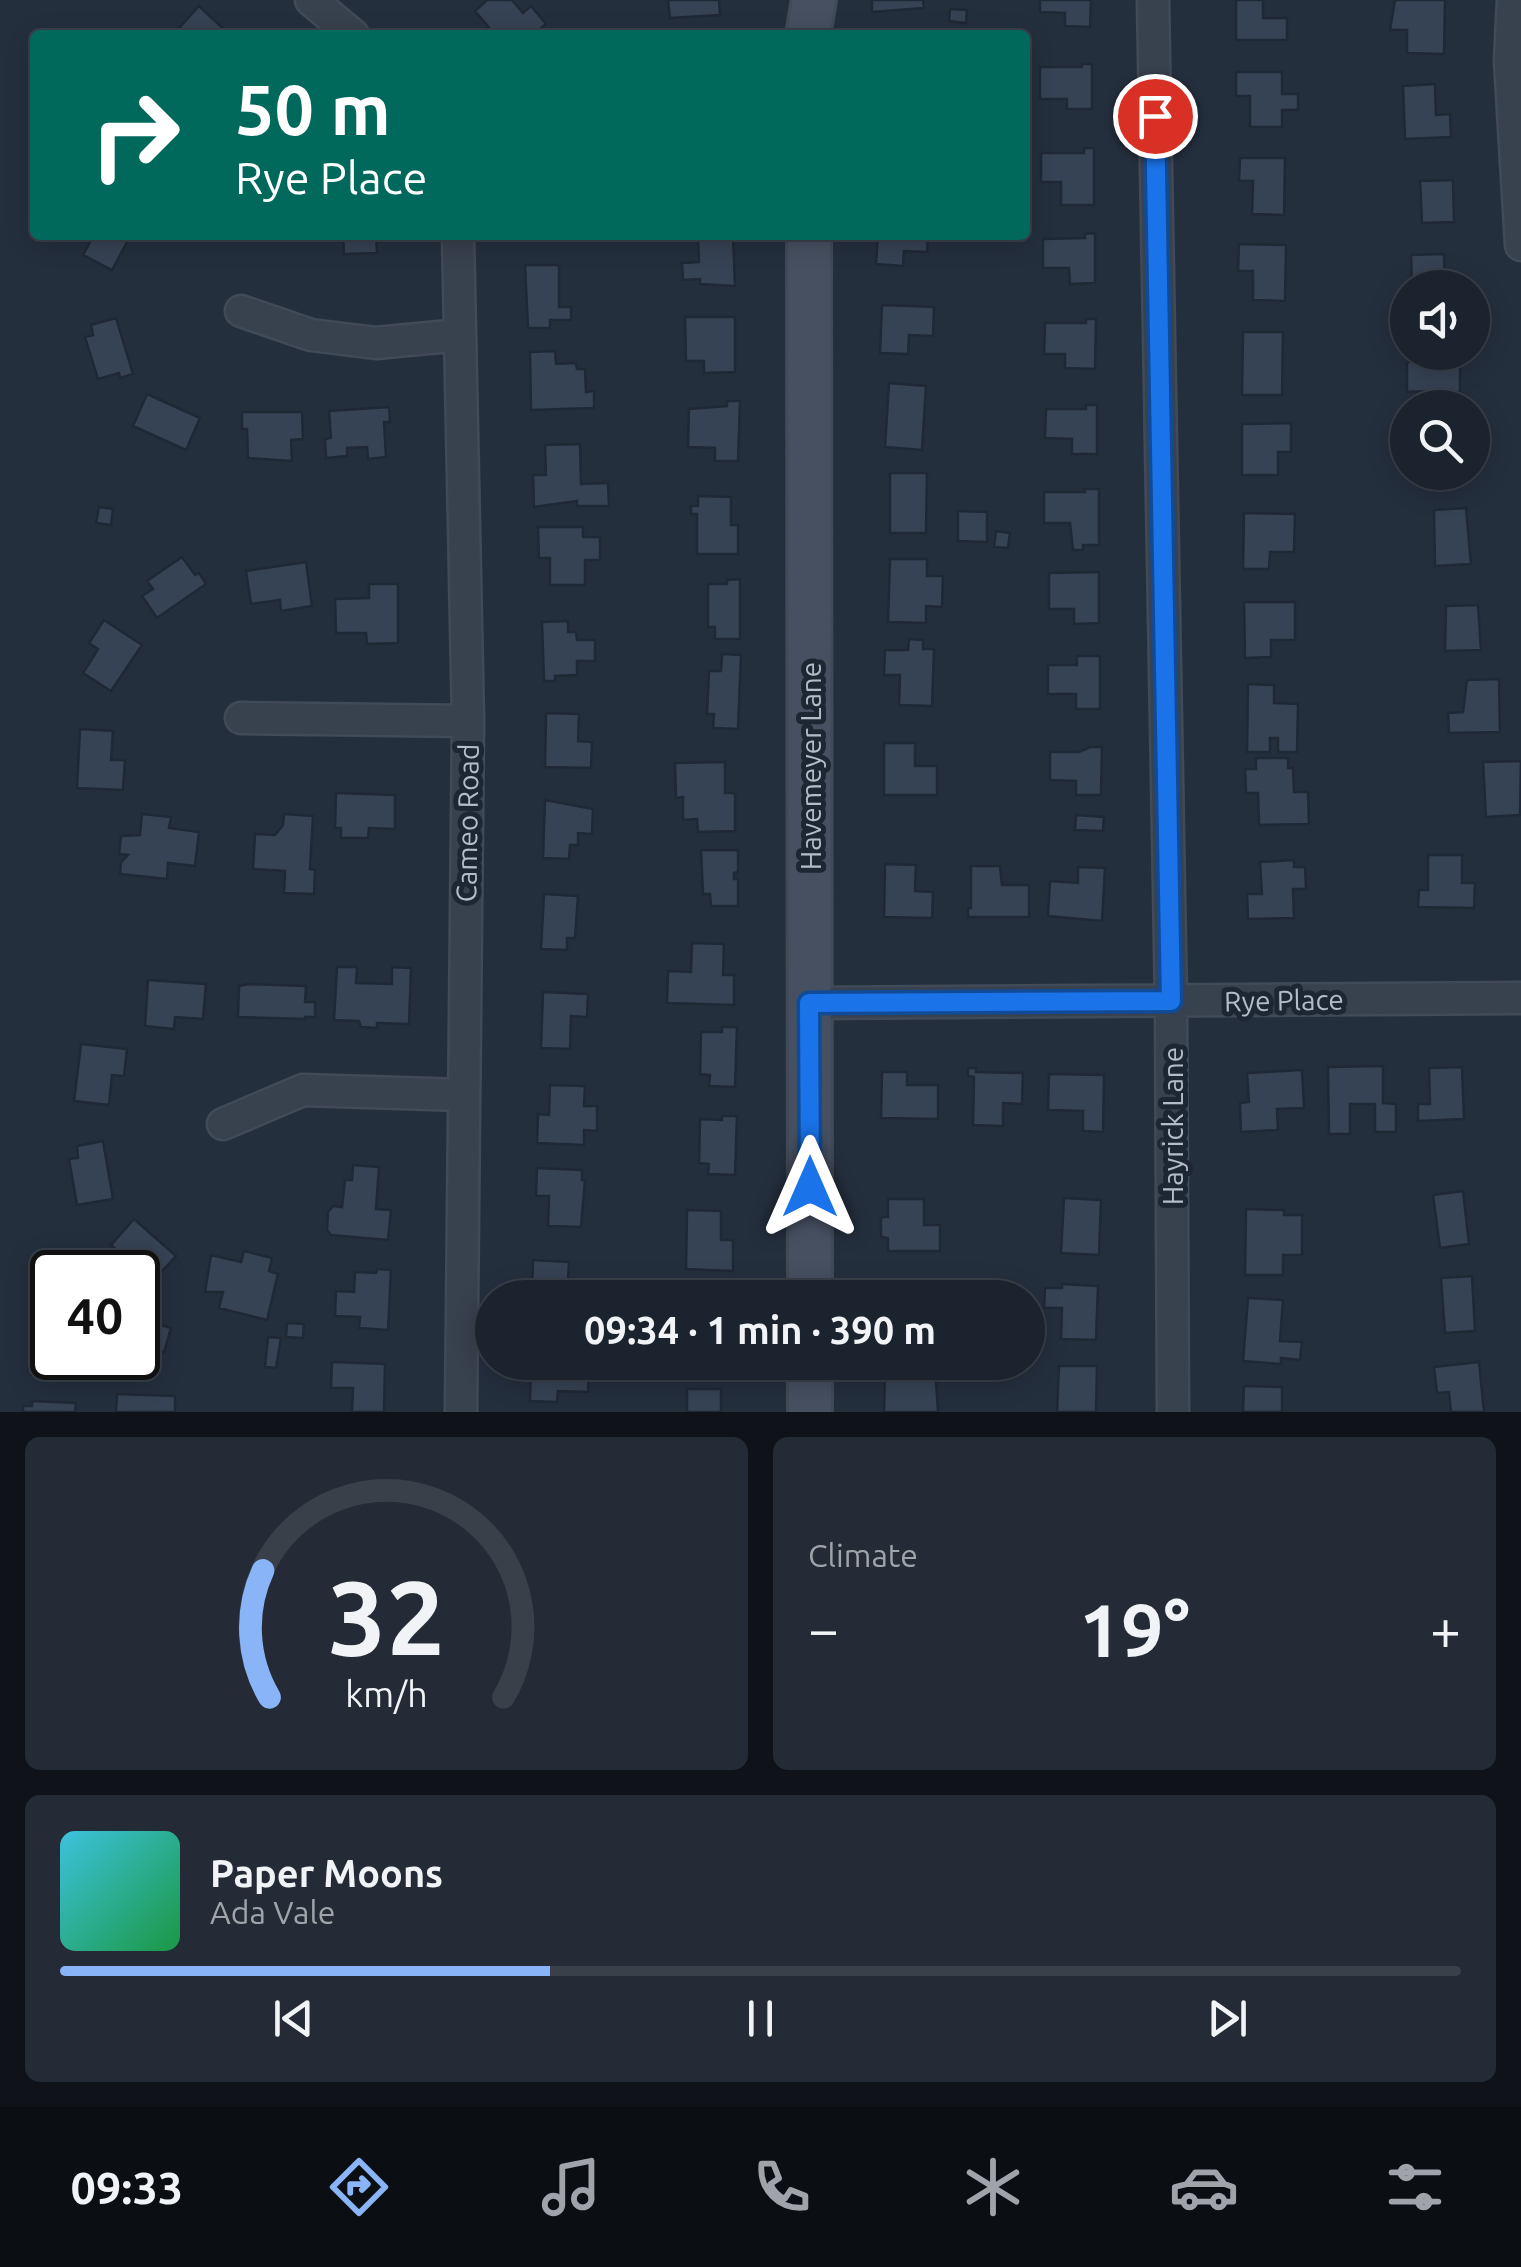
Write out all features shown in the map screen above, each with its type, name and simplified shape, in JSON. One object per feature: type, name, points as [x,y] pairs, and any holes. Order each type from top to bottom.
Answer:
[{"type":"street","points":[[311,0],[347,30]]},
{"type":"street","points":[[798,0],[805,30]]},
{"type":"street","points":[[807,30],[814,0]]},
{"type":"street","name":"Hayrick Lane","points":[[1153,0],[1171,1001],[1173,1412]]},
{"type":"street","points":[[1513,0],[1510,61],[1521,245]]},
{"type":"street","name":"Cameo Road","points":[[458,240],[468,721],[461,1412]]},
{"type":"street","name":"Havemeyer Lane","points":[[809,240],[810,1280]]},
{"type":"street","points":[[240,311],[311,335],[376,343],[460,334]]},
{"type":"street","points":[[241,718],[468,721]]},
{"type":"street","name":"Rye Place","points":[[809,1003],[1520,1002]]},
{"type":"street","points":[[223,1124],[303,1090],[464,1095]]},
{"type":"street","points":[[810,1380],[810,1412]]},
{"type":"building","points":[[487,0],[512,0],[523,13],[531,6],[546,24],[539,30],[491,30],[475,11]]},
{"type":"building","points":[[668,0],[719,0],[720,15],[670,18]]},
{"type":"building","points":[[872,0],[923,0],[924,8],[872,12]]},
{"type":"building","points":[[1040,0],[1091,0],[1090,27],[1065,26],[1065,13],[1040,12]]},
{"type":"building","points":[[1236,0],[1263,0],[1263,18],[1287,18],[1287,40],[1236,40]]},
{"type":"building","points":[[1395,0],[1445,0],[1444,54],[1407,53],[1407,30],[1390,30]]},
{"type":"building","points":[[199,6],[225,30],[183,30],[180,27]]},
{"type":"building","points":[[950,9],[967,10],[966,23],[949,21]]},
{"type":"building","points":[[1092,64],[1092,109],[1067,109],[1067,99],[1040,99],[1040,67]]},
{"type":"building","points":[[1236,72],[1282,72],[1282,94],[1298,94],[1298,110],[1282,110],[1282,127],[1250,127],[1250,96],[1236,96]]},
{"type":"building","points":[[1435,84],[1436,115],[1450,114],[1451,137],[1405,139],[1403,86]]},
{"type":"building","points":[[1084,148],[1094,148],[1094,205],[1061,205],[1061,182],[1041,182],[1041,153],[1084,153]]},
{"type":"building","points":[[1240,158],[1285,158],[1284,215],[1252,214],[1253,181],[1239,181]]},
{"type":"building","points":[[1453,180],[1454,222],[1422,223],[1420,181]]},
{"type":"building","points":[[1095,233],[1095,283],[1070,284],[1069,268],[1043,268],[1043,239],[1085,238],[1085,234]]},
{"type":"building","points":[[91,240],[128,240],[112,270],[83,255]]},
{"type":"building","points":[[343,240],[376,240],[377,253],[344,254]]},
{"type":"building","points":[[698,240],[733,240],[735,286],[683,280],[682,263],[699,262]]},
{"type":"building","points":[[878,240],[928,240],[927,252],[904,251],[903,266],[876,264]]},
{"type":"building","points":[[1239,244],[1286,245],[1285,301],[1253,300],[1253,271],[1238,271]]},
{"type":"building","points":[[1444,254],[1444,270],[1411,270],[1411,255]]},
{"type":"building","points":[[525,265],[559,265],[559,307],[571,307],[571,320],[550,320],[550,328],[528,328]]},
{"type":"building","points":[[882,305],[934,307],[933,336],[909,335],[908,354],[880,353]]},
{"type":"building","points":[[685,317],[735,317],[735,372],[704,373],[704,361],[686,361]]},
{"type":"building","points":[[116,318],[133,374],[98,379],[85,337],[93,335],[91,325]]},
{"type":"building","points":[[1086,319],[1096,319],[1095,369],[1065,368],[1065,354],[1044,354],[1045,323],[1086,323]]},
{"type":"building","points":[[1243,332],[1283,332],[1282,395],[1242,395]]},
{"type":"building","points":[[555,351],[556,364],[576,363],[577,369],[585,369],[586,392],[594,391],[594,408],[531,410],[530,352]]},
{"type":"building","points":[[1407,370],[1460,370],[1460,390],[1407,390]]},
{"type":"building","points":[[889,383],[926,386],[922,450],[885,447]]},
{"type":"building","points":[[147,394],[200,418],[186,450],[133,426]]},
{"type":"building","points":[[727,401],[740,401],[738,461],[715,461],[715,448],[688,447],[689,409],[727,406]]},
{"type":"building","points":[[1086,405],[1097,405],[1097,454],[1072,454],[1072,439],[1045,438],[1046,409],[1086,409]]},
{"type":"building","points":[[389,407],[390,422],[384,422],[386,457],[368,459],[367,447],[347,448],[347,456],[326,458],[325,439],[331,438],[329,411]]},
{"type":"building","points":[[242,412],[302,412],[303,439],[291,440],[292,461],[248,458]]},
{"type":"building","points":[[1291,423],[1291,452],[1278,452],[1278,475],[1242,475],[1242,424]]},
{"type":"building","points":[[580,444],[581,484],[608,483],[609,506],[577,506],[577,501],[534,507],[533,475],[546,475],[545,445]]},
{"type":"building","points":[[890,473],[927,473],[926,533],[890,533]]},
{"type":"building","points":[[1084,489],[1099,489],[1099,545],[1083,545],[1083,550],[1073,550],[1070,523],[1044,523],[1044,492],[1085,492]]},
{"type":"building","points":[[698,496],[731,497],[731,525],[738,525],[738,554],[697,554],[697,514],[691,514],[691,506],[698,506]]},
{"type":"building","points":[[99,507],[113,509],[111,525],[96,523]]},
{"type":"building","points":[[1466,508],[1471,564],[1435,566],[1434,510]]},
{"type":"building","points":[[958,511],[987,512],[987,542],[958,541]]},
{"type":"building","points":[[1244,513],[1295,514],[1294,552],[1270,552],[1269,569],[1243,569]]},
{"type":"building","points":[[538,527],[583,527],[583,537],[600,537],[600,560],[585,560],[585,585],[550,585],[550,558],[539,558]]},
{"type":"building","points":[[996,531],[1010,533],[1008,548],[994,547]]},
{"type":"building","points":[[182,557],[206,584],[157,618],[142,596],[153,589],[147,581]]},
{"type":"building","points":[[890,559],[927,559],[927,576],[943,576],[942,607],[926,606],[926,623],[888,622]]},
{"type":"building","points":[[306,562],[312,606],[281,611],[280,600],[251,604],[246,571]]},
{"type":"building","points":[[1099,572],[1099,623],[1074,624],[1074,609],[1049,609],[1049,573]]},
{"type":"building","points":[[740,579],[740,639],[715,639],[715,627],[708,627],[708,584]]},
{"type":"building","points":[[369,584],[398,584],[398,643],[367,644],[366,633],[336,633],[335,599],[369,598]]},
{"type":"building","points":[[1244,602],[1295,602],[1295,640],[1271,640],[1271,657],[1245,658]]},
{"type":"building","points":[[1478,605],[1481,650],[1445,651],[1446,606]]},
{"type":"building","points":[[104,620],[142,645],[111,691],[83,673],[98,649],[89,643]]},
{"type":"building","points":[[568,621],[568,632],[576,632],[577,640],[595,640],[595,661],[577,661],[577,675],[544,681],[542,622]]},
{"type":"building","points":[[909,639],[923,640],[923,649],[934,649],[932,706],[899,705],[900,675],[884,675],[885,650],[908,650]]},
{"type":"building","points":[[722,654],[741,655],[738,729],[713,728],[714,714],[707,714],[709,671],[721,671]]},
{"type":"building","points":[[1077,656],[1100,656],[1100,709],[1076,709],[1076,694],[1048,694],[1048,665],[1077,665]]},
{"type":"building","points":[[1499,679],[1500,732],[1449,733],[1448,713],[1463,712],[1467,680]]},
{"type":"building","points":[[1248,684],[1274,685],[1274,703],[1298,704],[1297,752],[1278,752],[1278,738],[1270,738],[1270,752],[1247,752]]},
{"type":"building","points":[[546,713],[579,714],[578,741],[592,742],[591,768],[545,767]]},
{"type":"building","points":[[80,729],[113,731],[111,760],[125,760],[123,790],[77,788]]},
{"type":"building","points":[[884,743],[915,743],[915,766],[937,766],[937,795],[884,795]]},
{"type":"building","points":[[1102,747],[1101,795],[1076,795],[1076,781],[1050,780],[1050,752],[1079,752]]},
{"type":"building","points":[[1256,758],[1288,758],[1288,768],[1293,768],[1294,792],[1308,792],[1309,824],[1259,825],[1258,793],[1246,793],[1245,769],[1256,769]]},
{"type":"building","points":[[1521,761],[1520,815],[1486,817],[1483,762]]},
{"type":"building","points":[[725,762],[725,793],[735,793],[735,831],[698,832],[697,819],[683,820],[683,797],[676,798],[675,763]]},
{"type":"building","points":[[336,793],[395,795],[395,829],[369,828],[368,838],[341,838],[341,828],[335,828]]},
{"type":"building","points":[[545,800],[593,809],[592,834],[578,833],[578,845],[570,845],[569,859],[543,858]]},
{"type":"building","points":[[142,814],[171,817],[169,828],[199,832],[195,866],[168,863],[167,879],[120,874],[121,862],[128,855],[119,854],[121,836],[140,835]]},
{"type":"building","points":[[284,814],[313,816],[310,869],[315,870],[314,894],[284,893],[285,871],[253,869],[255,834],[275,835],[283,825]]},
{"type":"building","points":[[1076,815],[1104,817],[1103,831],[1075,830]]},
{"type":"building","points":[[701,850],[738,850],[738,872],[734,879],[738,879],[738,906],[711,906],[710,894],[703,894]]},
{"type":"building","points":[[1428,855],[1462,855],[1462,883],[1475,883],[1474,908],[1418,907],[1419,890],[1428,890]]},
{"type":"building","points":[[1294,860],[1294,867],[1305,867],[1306,889],[1293,889],[1294,918],[1248,919],[1247,894],[1262,894],[1260,862]]},
{"type":"building","points":[[885,864],[916,865],[915,891],[933,892],[932,918],[884,917]]},
{"type":"building","points":[[971,866],[1000,866],[1002,885],[1029,885],[1029,917],[968,917]]},
{"type":"building","points":[[1078,867],[1105,868],[1102,921],[1048,916],[1050,881],[1078,883]]},
{"type":"building","points":[[544,894],[578,896],[575,938],[567,938],[567,950],[541,949]]},
{"type":"building","points":[[692,943],[724,944],[723,975],[734,975],[734,1005],[667,1003],[668,971],[691,972]]},
{"type":"building","points":[[337,967],[357,967],[356,983],[392,984],[392,967],[411,968],[409,1024],[377,1023],[377,1028],[361,1027],[359,1021],[334,1020]]},
{"type":"building","points":[[148,980],[206,984],[203,1019],[175,1017],[174,1029],[145,1026]]},
{"type":"building","points":[[239,986],[306,986],[305,1002],[315,1002],[315,1017],[238,1017]]},
{"type":"building","points":[[543,992],[588,994],[587,1017],[571,1016],[570,1049],[541,1048]]},
{"type":"building","points":[[722,1027],[737,1027],[735,1087],[709,1086],[710,1075],[700,1074],[701,1032],[722,1032]]},
{"type":"building","points":[[81,1044],[127,1049],[124,1076],[112,1075],[109,1105],[74,1101]]},
{"type":"building","points":[[1383,1066],[1383,1103],[1396,1104],[1396,1132],[1375,1132],[1375,1104],[1350,1104],[1350,1134],[1329,1134],[1328,1067]]},
{"type":"building","points":[[1462,1067],[1464,1119],[1418,1121],[1418,1104],[1430,1104],[1429,1068]]},
{"type":"building","points":[[968,1068],[976,1068],[976,1072],[1023,1073],[1022,1104],[1003,1103],[1003,1126],[973,1125],[974,1077],[968,1076]]},
{"type":"building","points":[[1302,1070],[1304,1108],[1277,1109],[1278,1130],[1241,1132],[1240,1103],[1249,1102],[1247,1073]]},
{"type":"building","points":[[882,1072],[907,1072],[907,1085],[938,1085],[938,1119],[881,1118]]},
{"type":"building","points":[[1049,1074],[1104,1075],[1103,1132],[1083,1131],[1083,1111],[1048,1110]]},
{"type":"building","points":[[550,1085],[585,1086],[584,1106],[597,1106],[597,1131],[584,1130],[584,1145],[537,1143],[538,1114],[549,1115]]},
{"type":"building","points":[[722,1116],[737,1116],[735,1175],[708,1174],[709,1164],[699,1163],[700,1119],[722,1120]]},
{"type":"building","points":[[103,1141],[113,1199],[77,1205],[69,1159],[78,1158],[77,1146]]},
{"type":"building","points":[[353,1165],[379,1167],[376,1209],[391,1210],[388,1240],[331,1235],[327,1230],[328,1212],[333,1206],[342,1207],[345,1180],[352,1180]]},
{"type":"building","points":[[537,1168],[582,1170],[585,1180],[581,1227],[548,1226],[549,1196],[536,1196]]},
{"type":"building","points":[[1463,1191],[1469,1244],[1440,1248],[1433,1195]]},
{"type":"building","points":[[1064,1198],[1101,1200],[1099,1255],[1061,1253]]},
{"type":"building","points":[[888,1199],[924,1199],[924,1225],[940,1225],[940,1251],[888,1251],[888,1238],[881,1237],[881,1217],[888,1217]]},
{"type":"building","points":[[1246,1209],[1284,1210],[1284,1215],[1302,1215],[1302,1255],[1283,1255],[1283,1275],[1245,1275]]},
{"type":"building","points":[[687,1210],[721,1211],[721,1240],[733,1240],[733,1271],[686,1269]]},
{"type":"building","points":[[134,1219],[176,1256],[160,1273],[160,1250],[117,1250],[111,1245]]},
{"type":"building","points":[[244,1251],[272,1258],[269,1271],[278,1274],[267,1320],[219,1308],[223,1292],[205,1292],[211,1255],[241,1262]]},
{"type":"building","points":[[533,1260],[569,1262],[568,1280],[532,1280]]},
{"type":"building","points":[[377,1269],[391,1270],[388,1330],[359,1328],[360,1317],[335,1316],[336,1291],[354,1292],[355,1272],[376,1273]]},
{"type":"building","points":[[1472,1276],[1475,1331],[1445,1333],[1441,1278]]},
{"type":"building","points":[[1062,1284],[1098,1286],[1096,1340],[1061,1339],[1062,1308],[1045,1308],[1045,1288],[1062,1288]]},
{"type":"building","points":[[1248,1298],[1283,1300],[1280,1341],[1302,1342],[1300,1360],[1281,1358],[1281,1364],[1243,1361]]},
{"type":"building","points":[[287,1323],[304,1324],[303,1338],[286,1337]]},
{"type":"building","points":[[160,1325],[171,1328],[164,1352],[160,1351]]},
{"type":"building","points":[[268,1337],[281,1338],[276,1368],[265,1367]]},
{"type":"building","points":[[332,1362],[385,1364],[384,1412],[352,1412],[353,1388],[331,1388]]},
{"type":"building","points":[[1479,1362],[1484,1412],[1451,1412],[1449,1392],[1437,1393],[1434,1367]]},
{"type":"building","points":[[1059,1366],[1097,1366],[1096,1412],[1057,1412]]},
{"type":"building","points":[[531,1380],[588,1380],[588,1392],[558,1391],[557,1402],[530,1401]]},
{"type":"building","points":[[885,1380],[936,1380],[938,1412],[884,1412]]},
{"type":"building","points":[[1244,1386],[1282,1387],[1282,1412],[1243,1412]]},
{"type":"building","points":[[687,1389],[721,1389],[721,1412],[687,1412]]},
{"type":"building","points":[[117,1394],[175,1396],[175,1412],[116,1412]]},
{"type":"building","points":[[32,1401],[76,1403],[75,1412],[23,1412],[23,1406],[32,1406]]},
{"type":"route","points":[[810,1187],[809,1003],[1171,1001],[1155,116]]}]
